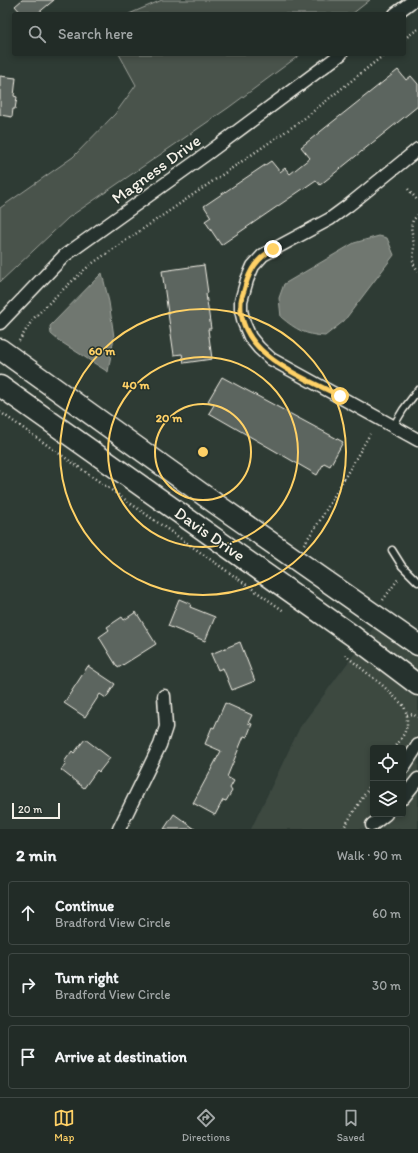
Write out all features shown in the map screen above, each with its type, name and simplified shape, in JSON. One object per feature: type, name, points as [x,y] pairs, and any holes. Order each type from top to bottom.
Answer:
[{"type":"main road","name":"Davis Drive","points":[[0,349],[219,506],[418,645]]},
{"type":"main road","name":"Davis Drive","points":[[0,386],[347,631],[418,685]]},
{"type":"street","points":[[398,12],[414,0]]},
{"type":"street","name":"Magness Drive","points":[[0,323],[64,256],[208,153],[338,56]]},
{"type":"street","points":[[418,149],[330,219],[263,255],[253,266],[241,301],[244,323],[250,337],[271,359],[394,425],[418,440]]},
{"type":"street","points":[[119,829],[160,744],[166,727],[164,696]]},
{"type":"street","points":[[406,763],[418,745]]},
{"type":"street","points":[[406,794],[418,779]]},
{"type":"street","points":[[372,823],[381,817]]},
{"type":"lane","points":[[394,425],[418,390]]},
{"type":"lane","points":[[392,550],[402,566],[418,582]]},
{"type":"path","points":[[406,37],[418,28]]},
{"type":"path","points":[[23,335],[33,319],[90,266],[301,121],[383,56]]},
{"type":"path","points":[[408,189],[418,201]]},
{"type":"path","points":[[418,214],[413,220],[411,226],[414,245],[413,263],[418,271]]},
{"type":"path","points":[[0,412],[285,612]]},
{"type":"path","points":[[304,544],[320,522],[370,434]]},
{"type":"path","points":[[382,600],[406,570]]},
{"type":"path","points":[[340,651],[382,685],[404,706],[407,715],[404,734],[397,745]]},
{"type":"path","points":[[407,715],[413,714],[418,718]]},
{"type":"path","points":[[343,829],[370,786]]},
{"type":"shaded area","points":[[162,0],[370,0],[355,12],[134,12]]},
{"type":"shaded area","points":[[120,56],[298,56],[228,108],[68,218],[0,282],[0,208],[73,157],[115,114],[136,85]]},
{"type":"shaded area","points":[[379,236],[387,238],[394,255],[344,321],[325,336],[302,331],[281,317],[279,298],[284,284],[354,243]]},
{"type":"shaded area","points":[[102,273],[109,302],[114,337],[108,372],[58,340],[51,334],[50,326]]},
{"type":"shaded area","points":[[375,626],[418,656],[418,829],[251,829],[300,727]]},
{"type":"building","points":[[22,0],[54,0],[39,12],[20,12],[15,6]]},
{"type":"building","points":[[398,70],[406,80],[411,76],[418,84],[418,106],[320,185],[316,180],[221,245],[205,221],[211,217],[204,206],[271,161],[280,172],[285,168],[290,174],[310,158],[301,147]]},
{"type":"building","points":[[0,76],[16,78],[14,96],[17,97],[12,117],[0,115]]},
{"type":"building","points":[[204,265],[208,293],[206,294],[211,329],[208,329],[212,359],[184,363],[182,354],[174,355],[162,271]]},
{"type":"building","points":[[222,377],[343,442],[330,466],[324,463],[317,475],[209,413],[214,405],[208,401]]},
{"type":"building","points":[[179,599],[191,604],[190,607],[215,617],[205,641],[168,626]]},
{"type":"building","points":[[136,612],[156,644],[118,668],[99,637],[109,630],[107,627],[122,617],[124,620]]},
{"type":"building","points":[[240,642],[255,681],[232,690],[223,668],[218,670],[211,654]]},
{"type":"building","points":[[88,666],[115,684],[106,698],[100,694],[85,717],[64,703]]},
{"type":"building","points":[[225,703],[252,715],[248,723],[252,724],[247,737],[244,736],[227,777],[234,781],[230,788],[232,791],[226,801],[223,800],[215,815],[193,803],[221,751],[205,744]]},
{"type":"building","points":[[85,739],[110,758],[99,772],[97,770],[84,788],[61,770],[66,764],[64,762],[72,751],[74,753]]},
{"type":"building","points":[[174,814],[195,829],[164,829]]},
{"type":"route","points":[[273,249],[263,255],[253,266],[241,301],[241,310],[244,323],[250,337],[271,359],[340,396]]}]
